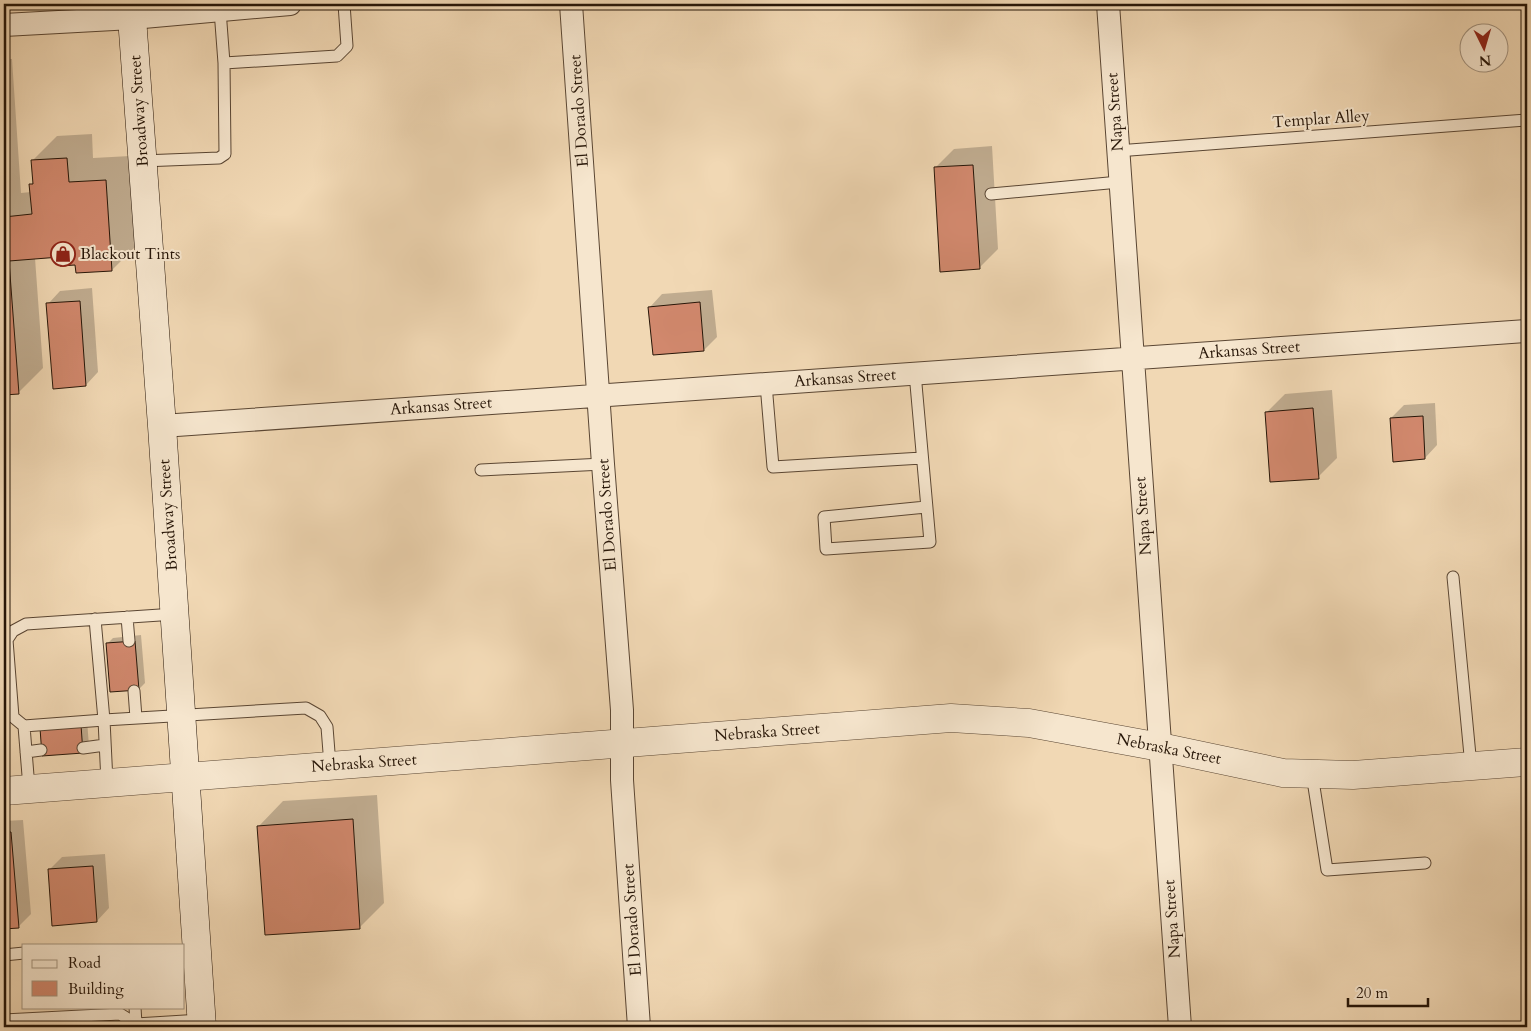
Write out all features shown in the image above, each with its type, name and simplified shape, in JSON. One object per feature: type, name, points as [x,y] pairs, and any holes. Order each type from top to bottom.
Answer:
[{"type":"street","points":[[4,25],[131,11],[220,10],[290,4]]},
{"type":"street","name":"El Dorado Street","points":[[571,4],[622,710],[622,790],[640,1027]]},
{"type":"street","name":"Napa Street","points":[[1108,4],[1180,1027]]},
{"type":"street","name":"Broadway Street","points":[[131,11],[182,715],[201,1024]]},
{"type":"street","name":"Arkansas Street","points":[[162,426],[1527,331]]},
{"type":"street","name":"Nebraska Street","points":[[17,790],[951,718],[1029,723],[1160,747],[1283,773],[1353,775],[1527,762]]},
{"type":"lane","points":[[224,63],[337,56],[347,46],[344,4]]},
{"type":"lane","points":[[142,160],[219,158],[225,154],[224,63],[220,10]]},
{"type":"lane","name":"Templar Alley","points":[[1117,151],[1527,120]]},
{"type":"lane","points":[[992,194],[1120,182]]},
{"type":"lane","points":[[915,373],[930,542],[826,549],[824,518],[926,507]]},
{"type":"lane","points":[[766,384],[773,467],[922,458]]},
{"type":"lane","points":[[482,470],[603,464]]},
{"type":"lane","points":[[1454,577],[1471,766]]},
{"type":"lane","points":[[175,614],[26,624],[13,631],[7,640],[13,717],[24,726],[306,708],[320,716],[327,727],[330,765]]},
{"type":"lane","points":[[127,617],[129,641]]},
{"type":"lane","points":[[95,619],[104,720],[107,782]]},
{"type":"lane","points":[[134,691],[136,718]]},
{"type":"lane","points":[[17,790],[26,752],[24,726]]},
{"type":"lane","points":[[82,748],[105,745]]},
{"type":"lane","points":[[26,752],[42,750]]},
{"type":"lane","points":[[1312,774],[1327,870],[1425,863]]},
{"type":"lane","points":[[4,955],[22,953]]},
{"type":"lane","points":[[135,1008],[136,1024]]},
{"type":"lane","points":[[4,1020],[120,1014],[136,1024],[201,1024]]},
{"type":"lane","points":[[120,1014],[121,1027]]},
{"type":"building","points":[[67,158],[69,182],[106,180],[112,271],[76,273],[75,265],[60,266],[60,257],[9,261],[19,394],[4,395],[4,217],[32,214],[29,184],[33,184],[31,160]]},
{"type":"building","points":[[973,165],[980,269],[940,272],[934,167]]},
{"type":"building","points":[[80,301],[86,386],[53,389],[46,303]]},
{"type":"building","points":[[700,302],[704,351],[653,355],[648,307]]},
{"type":"building","points":[[1313,408],[1319,479],[1270,482],[1265,412]]},
{"type":"building","points":[[1423,416],[1425,459],[1393,462],[1390,418]]},
{"type":"building","points":[[135,641],[139,690],[110,692],[106,643]]},
{"type":"building","points":[[81,725],[83,753],[42,756],[40,728]]},
{"type":"building","points":[[353,819],[360,929],[265,935],[257,826]]},
{"type":"building","points":[[4,832],[11,832],[19,928],[4,929]]},
{"type":"building","points":[[93,866],[97,922],[52,926],[48,869]]},
{"type":"place","name":"Blackout Tints","points":[[63,254]]}]
